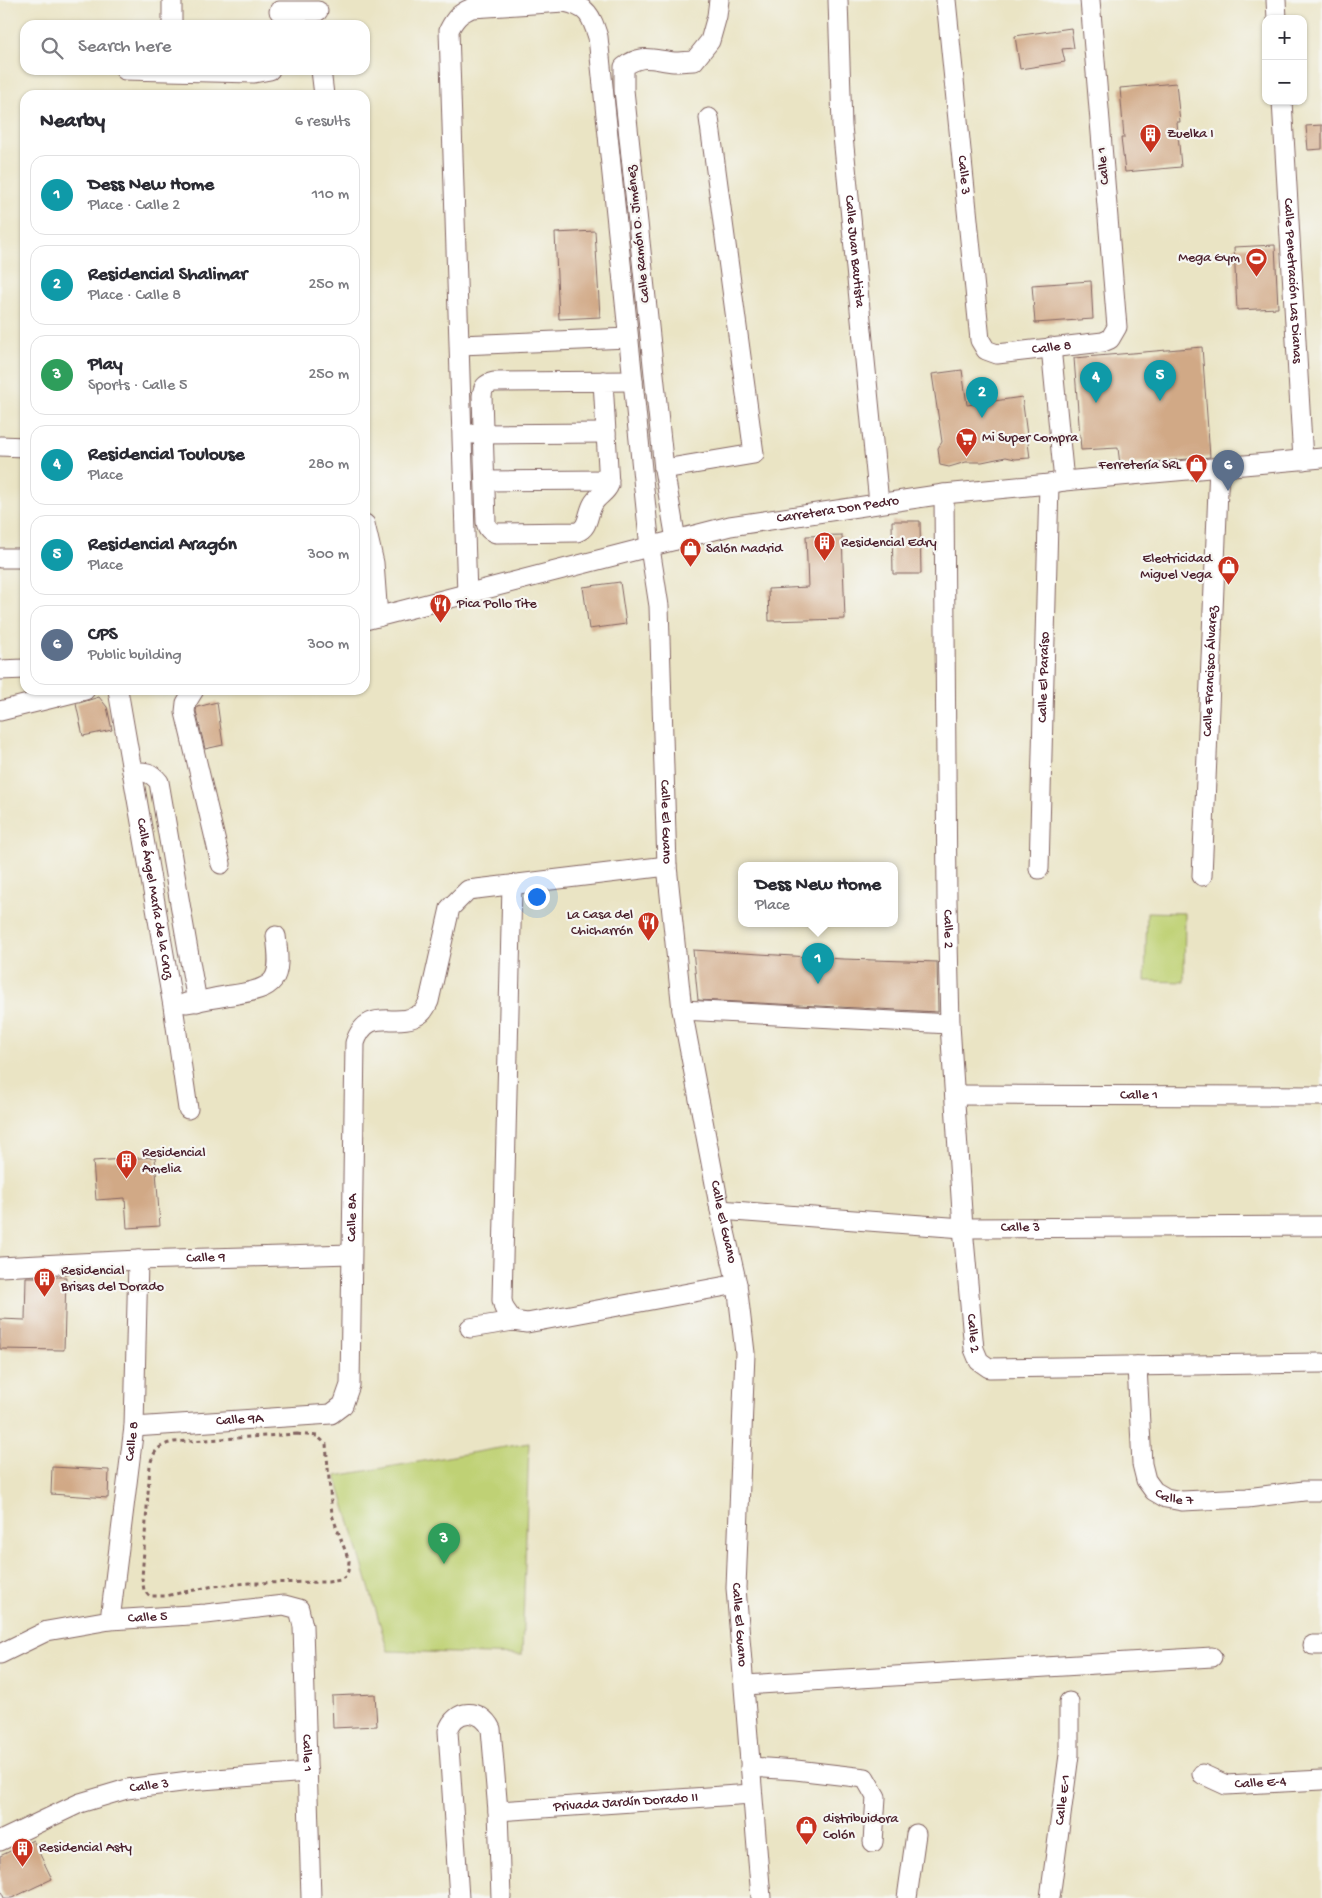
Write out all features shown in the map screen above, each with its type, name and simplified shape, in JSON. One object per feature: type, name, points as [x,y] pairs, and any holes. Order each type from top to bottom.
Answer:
[{"type":"street","points":[[172,0],[172,20]]},
{"type":"street","name":"Calle Ramón O. Jiménez","points":[[676,540],[664,469],[624,90],[624,67],[632,60],[646,58],[675,62],[694,60],[710,41],[718,16],[719,0]]},
{"type":"street","name":"Calle Juan Bautista","points":[[838,0],[842,126],[879,503]]},
{"type":"street","name":"Calle 3","points":[[946,0],[980,340],[986,350]]},
{"type":"street","name":"Calle 1","points":[[1090,0],[1117,327],[1114,332]]},
{"type":"street","points":[[1276,0],[1277,15]]},
{"type":"street","name":"Calle El Guano","points":[[466,595],[463,434],[449,30],[454,20],[461,13],[472,8],[564,2],[577,5],[586,11],[592,20],[598,37],[650,548],[658,606],[667,866],[682,1010],[720,1210],[737,1284],[745,1353],[736,1588],[761,1898]]},
{"type":"street","points":[[279,12],[319,12]]},
{"type":"street","points":[[322,75],[323,90]]},
{"type":"street","name":"Calle Penetración Las Dianas","points":[[1282,105],[1303,460]]},
{"type":"street","points":[[664,469],[754,454],[709,118]]},
{"type":"street","name":"Calle 8","points":[[986,350],[997,354],[1102,342],[1110,339],[1114,332]]},
{"type":"street","points":[[460,345],[628,338]]},
{"type":"street","name":"Calle El Paraíso","points":[[1039,869],[1056,482],[1051,347]]},
{"type":"street","points":[[603,381],[608,489],[594,503],[586,526],[577,532],[496,533],[490,531],[487,528],[483,434],[482,396],[484,386],[487,383],[603,381],[633,381]]},
{"type":"street","points":[[463,434],[606,433]]},
{"type":"street","points":[[0,446],[20,447]]},
{"type":"street","name":"Carretera Don Pedro","points":[[372,619],[730,526],[944,494],[1219,466],[1322,458]]},
{"type":"street","name":"Calle Francisco Álvarez","points":[[1202,876],[1219,466]]},
{"type":"street","points":[[485,481],[609,480]]},
{"type":"street","name":"Calle 2","points":[[944,494],[947,901],[950,1024],[963,1228],[974,1349],[979,1361],[989,1368],[1137,1366]]},
{"type":"street","points":[[370,546],[374,563],[372,619]]},
{"type":"street","points":[[0,558],[20,558]]},
{"type":"street","points":[[0,670],[20,669]]},
{"type":"street","name":"Calle Ángel María de la Cruz","points":[[119,695],[188,1108]]},
{"type":"street","points":[[191,695],[186,703],[185,712],[221,864]]},
{"type":"street","points":[[0,711],[40,696]]},
{"type":"street","points":[[132,772],[146,771],[159,782],[197,1002]]},
{"type":"street","points":[[513,1321],[504,1308],[502,1300],[512,885],[667,866]]},
{"type":"street","name":"Calle 8A","points":[[344,1405],[350,1385],[355,1043],[360,1030],[372,1022],[409,1018],[421,1014],[429,1001],[450,908],[468,890],[512,885]]},
{"type":"street","points":[[172,1006],[263,989],[270,985],[278,969],[279,956],[276,936]]},
{"type":"street","points":[[682,1010],[950,1024]]},
{"type":"street","name":"Calle 1","points":[[955,1095],[1322,1096]]},
{"type":"street","name":"Calle 3","points":[[720,1210],[963,1228],[1322,1226]]},
{"type":"street","name":"Calle 9","points":[[0,1267],[138,1260],[351,1254]]},
{"type":"street","name":"Calle 8","points":[[110,1620],[134,1427],[138,1260]]},
{"type":"street","points":[[470,1328],[513,1321],[527,1323],[737,1284]]},
{"type":"street","points":[[1137,1366],[1322,1363]]},
{"type":"street","name":"Calle 7","points":[[1137,1366],[1142,1464],[1146,1480],[1154,1491],[1166,1498],[1182,1501],[1247,1498],[1322,1490]]},
{"type":"street","name":"Calle 9A","points":[[134,1427],[331,1414],[344,1405]]},
{"type":"street","name":"Calle 5","points":[[0,1654],[48,1631],[110,1620],[206,1614],[284,1605],[299,1609]]},
{"type":"street","name":"Calle 1","points":[[299,1609],[303,1626],[311,1898]]},
{"type":"street","points":[[745,1685],[1212,1657]]},
{"type":"street","name":"Calle E-1","points":[[1050,1898],[1068,1755],[1069,1702]]},
{"type":"street","points":[[459,1898],[448,1731],[450,1723],[457,1716],[468,1714],[480,1716],[487,1720],[491,1729],[498,1812],[502,1898]]},
{"type":"street","points":[[750,1767],[865,1778],[876,1797],[873,1842]]},
{"type":"street","name":"Calle 3","points":[[0,1841],[80,1804],[127,1790],[190,1781],[308,1772]]},
{"type":"street","name":"Calle E-4","points":[[1202,1774],[1226,1786],[1322,1780]]},
{"type":"street","name":"Privada Jardín Dorado II","points":[[498,1812],[752,1794]]},
{"type":"street","points":[[907,1898],[916,1834]]},
{"type":"path","points":[[297,1434],[309,1434],[322,1439],[326,1444],[332,1515],[349,1561],[348,1571],[341,1580],[296,1583],[250,1583],[214,1586],[165,1596],[149,1596],[144,1590],[142,1578],[150,1465],[153,1453],[158,1447],[174,1442],[297,1434]]},
{"type":"green space","points":[[1147,912],[1185,913],[1184,982],[1145,981]]},
{"type":"green space","points":[[529,1443],[522,1655],[388,1651],[336,1476]]},
{"type":"building","points":[[1071,28],[1074,48],[1062,49],[1065,62],[1020,69],[1015,36]]},
{"type":"building","points":[[1176,83],[1180,122],[1177,122],[1181,167],[1125,172],[1121,138],[1124,138],[1120,88]]},
{"type":"building","points":[[1322,125],[1322,149],[1308,150],[1306,126]]},
{"type":"building","points":[[595,231],[600,317],[559,319],[555,233]]},
{"type":"building","name":"Mega Gym","points":[[1275,245],[1278,308],[1237,310],[1234,247]]},
{"type":"building","points":[[1091,281],[1093,319],[1035,323],[1032,285]]},
{"type":"building","points":[[1202,347],[1210,457],[1120,465],[1118,448],[1081,450],[1074,358]]},
{"type":"building","points":[[962,370],[967,405],[1022,397],[1030,458],[1015,459],[1006,457],[982,462],[966,462],[949,467],[940,465],[938,448],[942,442],[932,374]]},
{"type":"building","points":[[892,521],[920,521],[921,574],[893,574]]},
{"type":"building","name":"Residencial Edry","points":[[842,535],[845,619],[769,621],[768,589],[808,587],[806,536]]},
{"type":"building","points":[[620,582],[626,624],[589,629],[583,587]]},
{"type":"building","points":[[99,697],[107,707],[112,730],[83,736],[76,704]]},
{"type":"building","points":[[217,702],[223,745],[205,749],[196,711],[197,707]]},
{"type":"building","points":[[693,950],[843,959],[937,962],[938,1012],[698,1000]]},
{"type":"building","name":"Residencial Amelia","points":[[155,1157],[160,1226],[127,1228],[125,1198],[96,1200],[93,1161]]},
{"type":"building","name":"Residencial Brisas del Dorado","points":[[26,1277],[66,1277],[64,1350],[0,1349],[0,1319],[25,1320]]},
{"type":"building","points":[[52,1467],[109,1470],[108,1498],[51,1494]]},
{"type":"building","points":[[375,1694],[377,1726],[333,1728],[332,1696]]},
{"type":"building","name":"Residencial Asty","points":[[33,1840],[52,1879],[12,1898],[4,1898],[0,1889],[0,1856]]},
{"type":"place","name":"Zuelka I","points":[[1151,153]]},
{"type":"place","name":"Mega Gym","points":[[1256,277]]},
{"type":"place","name":"Residencial Aragón","points":[[1160,401]]},
{"type":"place","name":"Residencial Toulouse","points":[[1096,403]]},
{"type":"place","name":"Residencial Shalimar","points":[[982,418]]},
{"type":"place","name":"Mi Super Compra","points":[[966,457]]},
{"type":"place","name":"Ferretería SRL","points":[[1197,484]]},
{"type":"place","name":"CPS","points":[[1228,491]]},
{"type":"place","name":"Residencial Edry","points":[[825,562]]},
{"type":"place","name":"Salón Madrid","points":[[690,568]]},
{"type":"place","name":"Electricidad Miguel Vega","points":[[1228,586]]},
{"type":"place","name":"Pica Pollo Tite","points":[[441,623]]},
{"type":"place","name":"La Casa del Chicharrón","points":[[649,942]]},
{"type":"place","name":"Dess New Home","points":[[818,984]]},
{"type":"place","name":"Residencial Amelia","points":[[126,1180]]},
{"type":"place","name":"Residencial Brisas del Dorado","points":[[45,1298]]},
{"type":"place","name":"Play","points":[[444,1564]]},
{"type":"place","name":"distribuidora Colón","points":[[807,1846]]},
{"type":"place","name":"Residencial Asty","points":[[23,1867]]}]
